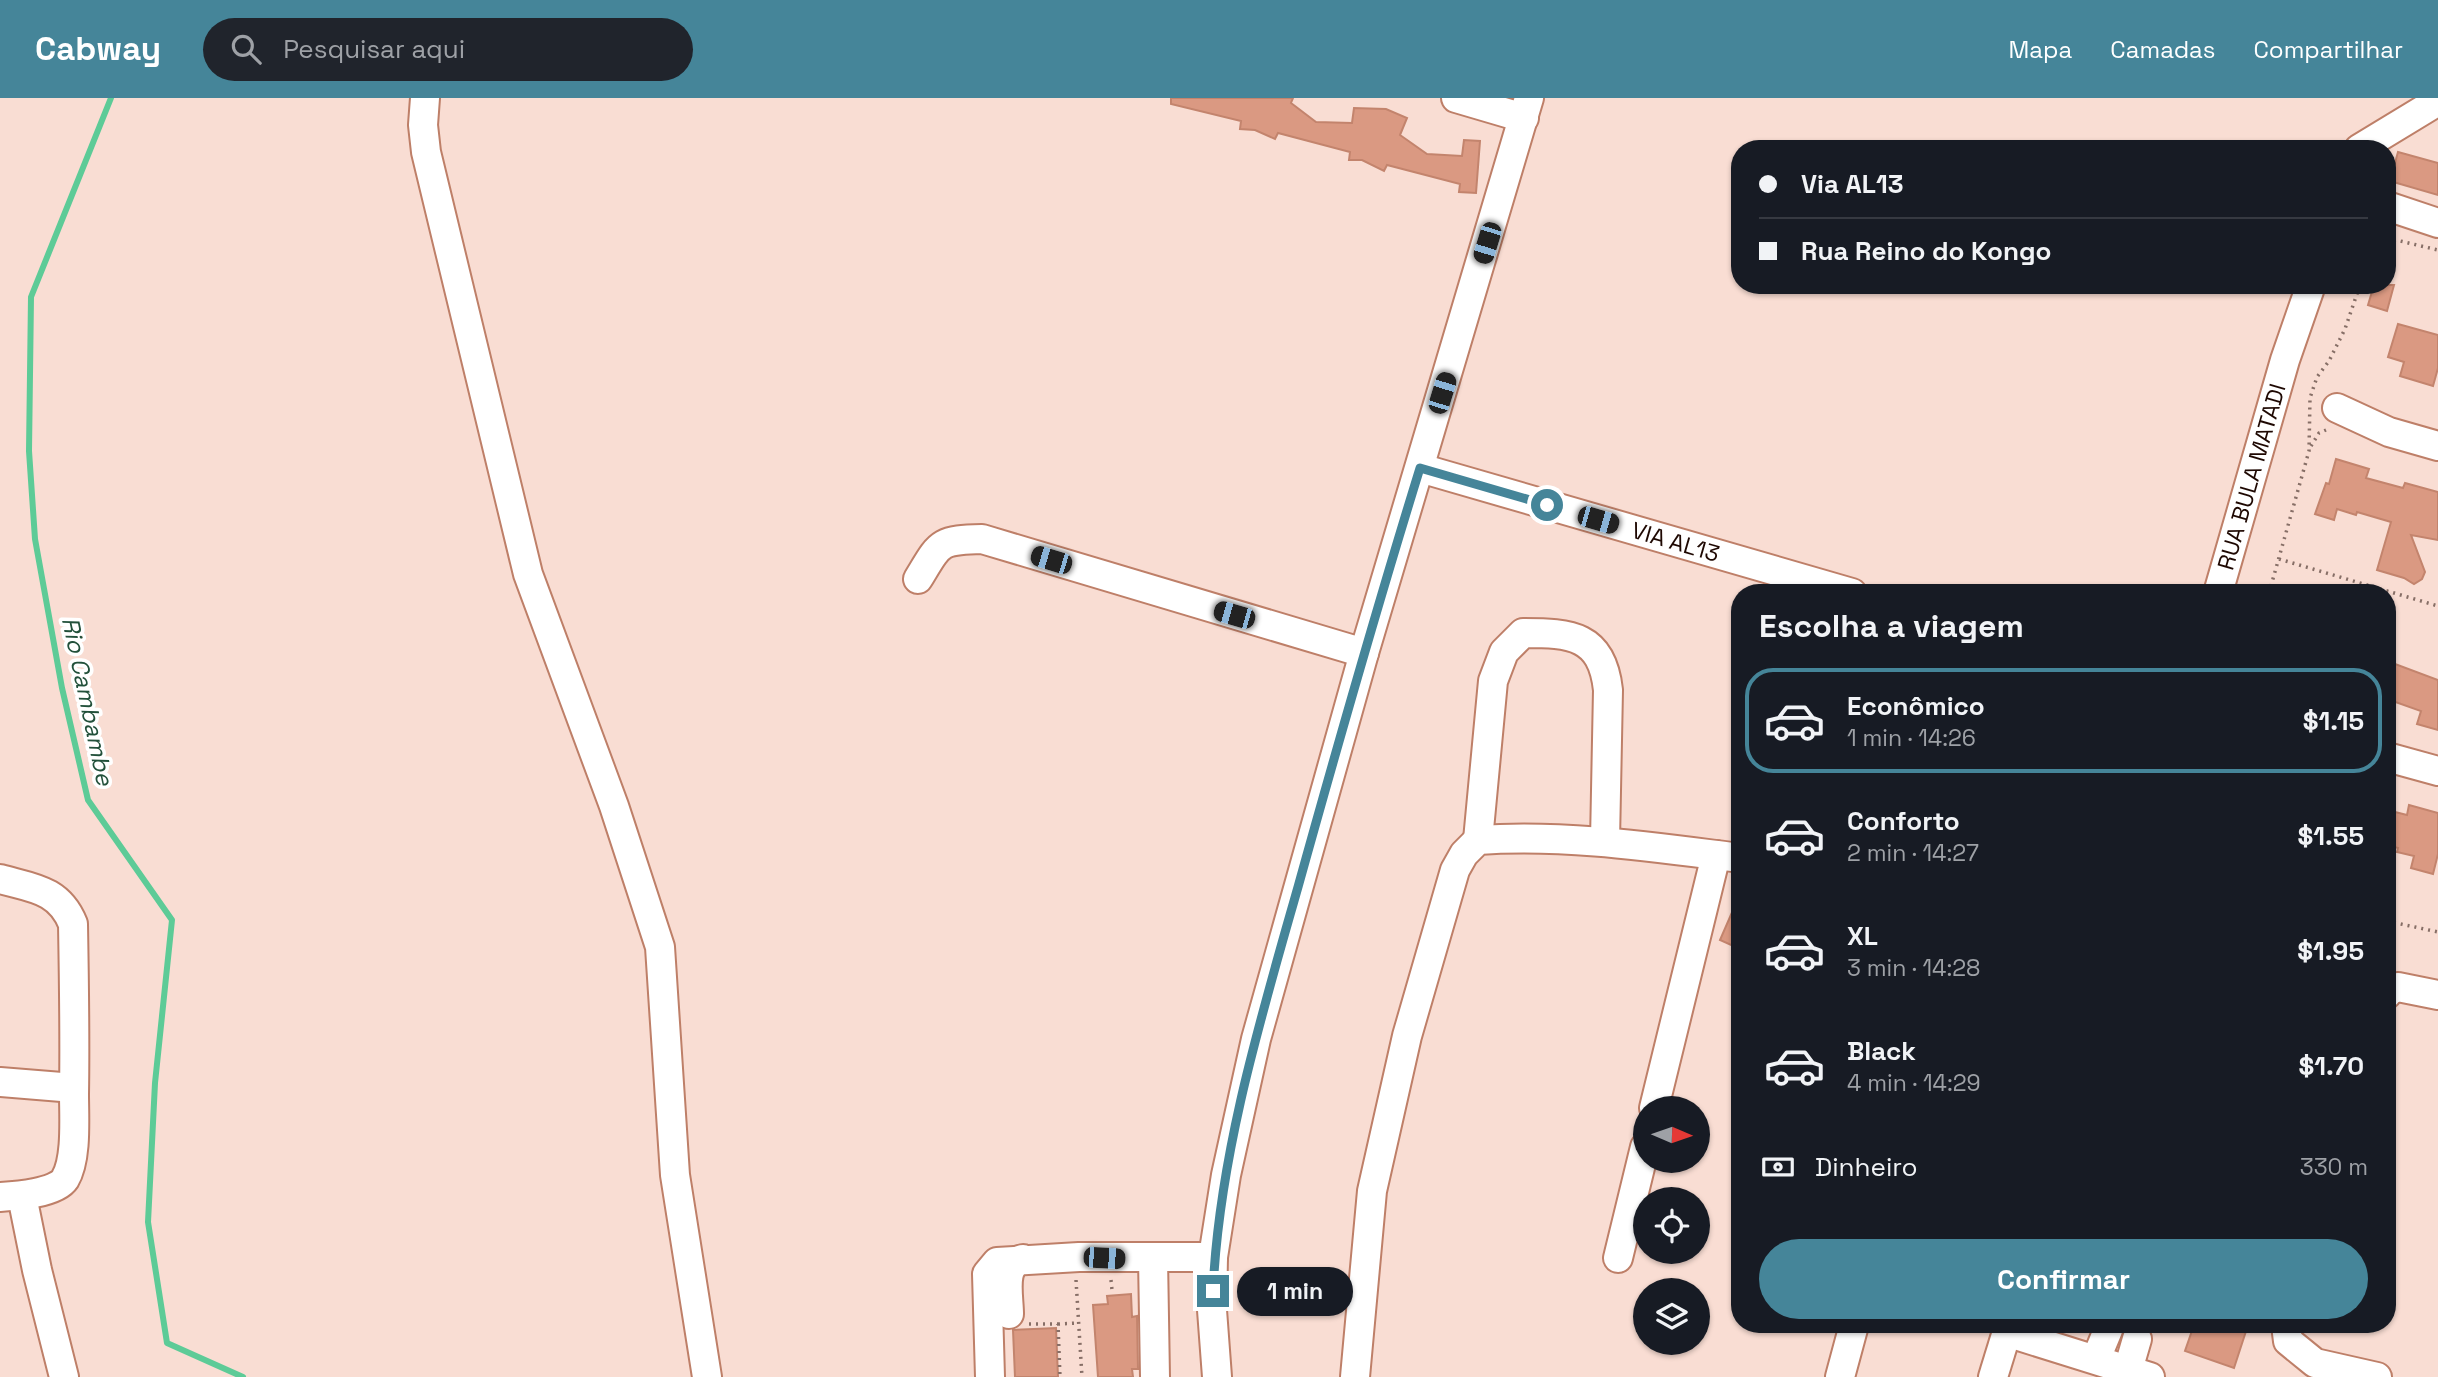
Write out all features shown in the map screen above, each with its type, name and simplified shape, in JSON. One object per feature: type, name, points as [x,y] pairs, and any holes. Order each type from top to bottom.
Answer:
[{"type":"street","points":[[425,98],[423,125],[426,152],[528,574],[614,806],[660,947],[675,1175],[707,1377]]},
{"type":"street","points":[[1217,1377],[1212,1310],[1213,1257],[1224,1187],[1255,1039],[1364,653],[1528,103],[1456,98]]},
{"type":"street","points":[[2377,140],[2438,101]]},
{"type":"street","points":[[2396,211],[2438,223]]},
{"type":"street","name":"RUA BULA MATADI","points":[[2285,360],[2290,294]]},
{"type":"street","name":"RUA BULA MATADI","points":[[2221,584],[2285,360],[2308,294]]},
{"type":"street","points":[[2335,419],[2438,446]]},
{"type":"street","name":"VIA AL13","points":[[1420,468],[1821,584]]},
{"type":"street","points":[[918,579],[937,547],[958,540],[982,539],[1364,653]]},
{"type":"street","points":[[1355,1377],[1372,1191],[1407,1036],[1455,870],[1478,840],[1493,681],[1504,652],[1524,633],[1552,633],[1579,638],[1597,653],[1606,672],[1608,690],[1605,841]]},
{"type":"street","points":[[2396,759],[2438,771]]},
{"type":"street","points":[[1478,840],[1518,838],[1605,841],[1728,856],[1658,1096]]},
{"type":"street","points":[[0,879],[50,893],[69,912],[73,924],[74,1088],[70,1166],[64,1181],[55,1186],[11,1196],[37,1270],[64,1377]]},
{"type":"street","points":[[2396,988],[2438,995]]},
{"type":"street","points":[[0,1082],[74,1088]]},
{"type":"street","points":[[1618,1258],[1639,1173]]},
{"type":"street","points":[[990,1377],[986,1281],[988,1271],[1009,1266],[1213,1257]]},
{"type":"street","points":[[1153,1258],[1156,1377]]},
{"type":"street","points":[[1009,1266],[1024,1319]]},
{"type":"street","points":[[1840,1377],[1852,1333]]},
{"type":"street","points":[[1993,1377],[2006,1333]]},
{"type":"street","points":[[2019,1333],[2139,1374],[2137,1339]]},
{"type":"street","points":[[2096,1359],[2107,1333]]},
{"type":"street","points":[[2287,1333],[2288,1341],[2315,1363],[2377,1377]]},
{"type":"path","points":[[2396,240],[2438,250]]},
{"type":"path","points":[[2272,584],[2309,451],[2311,436],[2308,410],[2317,377],[2329,361],[2345,329],[2357,294]]},
{"type":"path","points":[[2309,451],[2319,433],[2335,419]]},
{"type":"path","points":[[2279,559],[2364,584]]},
{"type":"path","points":[[2396,594],[2438,606]]},
{"type":"path","points":[[2396,922],[2438,932]]},
{"type":"path","points":[[1076,1270],[1082,1377]]},
{"type":"path","points":[[1024,1319],[1058,1324],[1078,1323]]},
{"type":"path","points":[[1058,1324],[1060,1377]]},
{"type":"building","points":[[1171,98],[1293,98],[1291,103],[1316,122],[1352,123],[1354,108],[1386,109],[1407,118],[1400,135],[1427,154],[1462,156],[1464,140],[1480,141],[1476,193],[1459,192],[1460,184],[1387,165],[1384,171],[1362,160],[1349,160],[1350,152],[1278,133],[1275,139],[1255,130],[1240,129],[1241,121],[1171,104]]},
{"type":"building","points":[[2398,152],[2438,163],[2438,195],[2396,183]]},
{"type":"building","points":[[2371,294],[2392,294],[2387,311],[2368,305]]},
{"type":"building","points":[[2398,324],[2438,335],[2438,368],[2433,386],[2400,376],[2404,362],[2388,357]]},
{"type":"building","points":[[2336,459],[2369,469],[2366,478],[2403,488],[2405,483],[2438,492],[2438,540],[2411,535],[2425,572],[2422,579],[2414,584],[2377,570],[2391,522],[2337,509],[2334,520],[2315,514],[2326,483],[2329,484]]},
{"type":"building","points":[[2396,664],[2438,680],[2438,730],[2417,724],[2421,711],[2396,702]]},
{"type":"building","points":[[2409,805],[2438,813],[2438,854],[2433,874],[2411,868],[2414,856],[2397,852],[2396,812],[2407,815]]},
{"type":"building","points":[[1731,915],[1731,945],[1720,940]]},
{"type":"building","points":[[1131,1294],[1132,1317],[1137,1316],[1138,1369],[1132,1369],[1133,1377],[1098,1377],[1093,1305],[1108,1304],[1107,1296]]},
{"type":"building","points":[[1056,1328],[1058,1377],[1015,1377],[1013,1330]]},
{"type":"building","points":[[2191,1333],[2245,1333],[2234,1368],[2185,1351]]},
{"type":"waterway","name":"Rio Cambambe","points":[[111,98],[31,297],[29,451],[35,539],[62,688],[88,800],[172,920],[155,1083],[148,1222],[167,1343],[243,1377]]},
{"type":"route","points":[[1213,1291],[1213,1257],[1218,1222],[1255,1039],[1364,653],[1420,468],[1547,505]]}]
